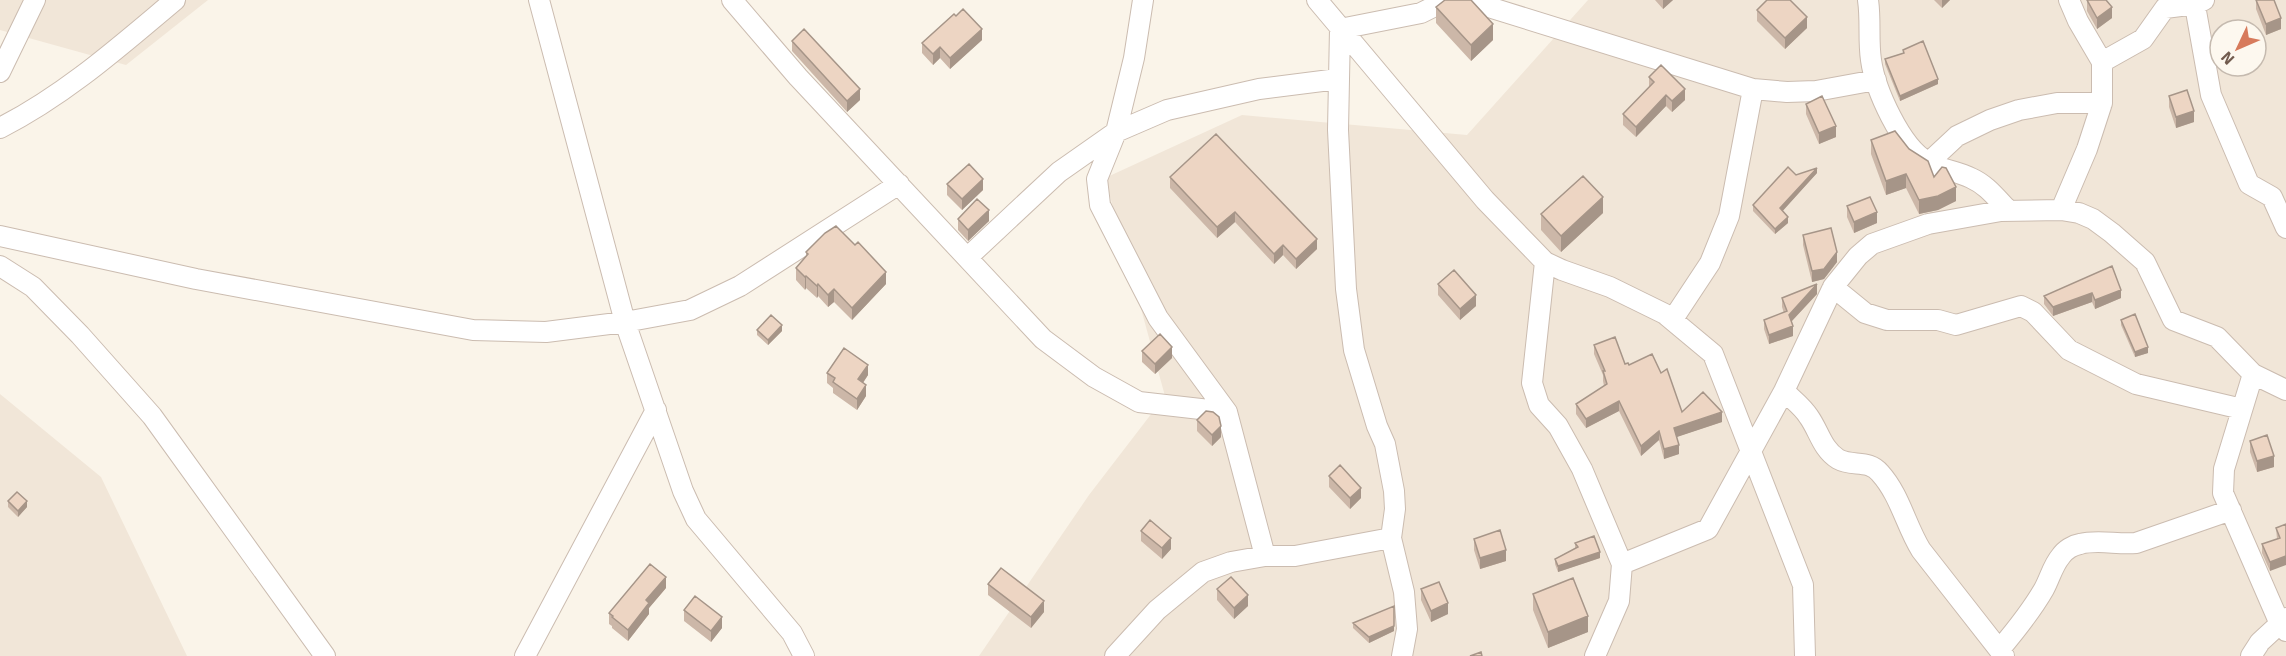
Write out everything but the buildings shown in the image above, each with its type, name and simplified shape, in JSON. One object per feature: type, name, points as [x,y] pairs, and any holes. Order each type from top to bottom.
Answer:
[{"type":"street","points":[[0,72],[36,0]]},
{"type":"street","points":[[0,128],[51,98],[90,71],[175,0]]},
{"type":"street","points":[[539,0],[625,322],[671,461],[696,519],[792,633],[804,656]]},
{"type":"street","points":[[732,0],[798,77],[1043,339],[1094,377],[1139,402],[1227,412]]},
{"type":"street","points":[[1143,0],[1134,58],[1116,132],[1097,179],[1100,205],[1158,318],[1227,412],[1265,556]]},
{"type":"street","points":[[1317,0],[1485,200],[1545,262],[1610,287],[1673,319],[1713,354],[1803,585],[1805,656]]},
{"type":"street","points":[[1341,29],[1421,13],[1447,0]]},
{"type":"street","points":[[1466,0],[1753,89],[1787,92],[1816,91],[1876,80]]},
{"type":"street","points":[[1868,0],[1870,51],[1876,80],[1903,136],[1917,155],[1928,163],[1978,181],[2009,211]]},
{"type":"street","points":[[2061,210],[2087,149],[2102,103],[2102,62],[2078,21],[2069,0]]},
{"type":"street","points":[[2102,62],[2143,39],[2165,8],[2198,1],[2211,95],[2249,184],[2272,197],[2286,228]]},
{"type":"street","points":[[1341,29],[1338,130],[1346,289],[1354,350],[1377,426],[1385,444],[1394,491],[1395,509],[1391,538],[1404,592],[1407,628],[1402,656]]},
{"type":"street","points":[[968,257],[1059,172],[1116,132],[1167,110],[1259,89],[1338,79]]},
{"type":"street","points":[[1673,319],[1710,263],[1729,216],[1753,89]]},
{"type":"street","points":[[1928,163],[1957,136],[1990,120],[2019,110],[2056,102],[2102,103]]},
{"type":"street","points":[[0,236],[196,279],[473,330],[546,332],[625,322],[690,310],[740,286],[899,184]]},
{"type":"street","points":[[1622,564],[1707,529],[1784,390],[1833,287],[1858,256],[1872,244],[1928,224],[2009,211],[2061,210],[2093,219],[2145,262],[2173,321],[2217,337],[2253,374],[2286,390]]},
{"type":"street","points":[[1545,262],[1532,383],[1539,405],[1558,426],[1582,469],[1622,564],[1619,601],[1595,656]]},
{"type":"street","points":[[0,266],[33,287],[80,334],[152,416],[325,656]]},
{"type":"street","points":[[1833,287],[1865,313],[1887,320],[1938,320],[1956,325],[2021,306],[2033,312],[2069,350],[2136,384],[2242,409]]},
{"type":"street","points":[[2251,656],[2260,642],[2284,624],[2223,493],[2224,469],[2253,374]]},
{"type":"street","points":[[1784,390],[1808,415],[1824,446],[1838,459],[1867,464],[1879,471],[1890,485],[1913,538],[2002,653],[2045,588],[2056,562],[2071,548],[2093,542],[2136,543],[2231,510]]},
{"type":"street","points":[[525,656],[656,410]]},
{"type":"street","points":[[1115,656],[1157,610],[1203,572],[1231,562],[1265,556],[1294,556],[1391,538]]},
{"type":"shaded area","points":[[0,0],[208,0],[126,65],[0,30]]},
{"type":"shaded area","points":[[1588,0],[2286,0],[2286,656],[979,656],[1089,495],[1165,396],[1105,178],[1242,115],[1467,135]]},
{"type":"shaded area","points":[[0,394],[101,477],[187,656],[0,656]]}]
